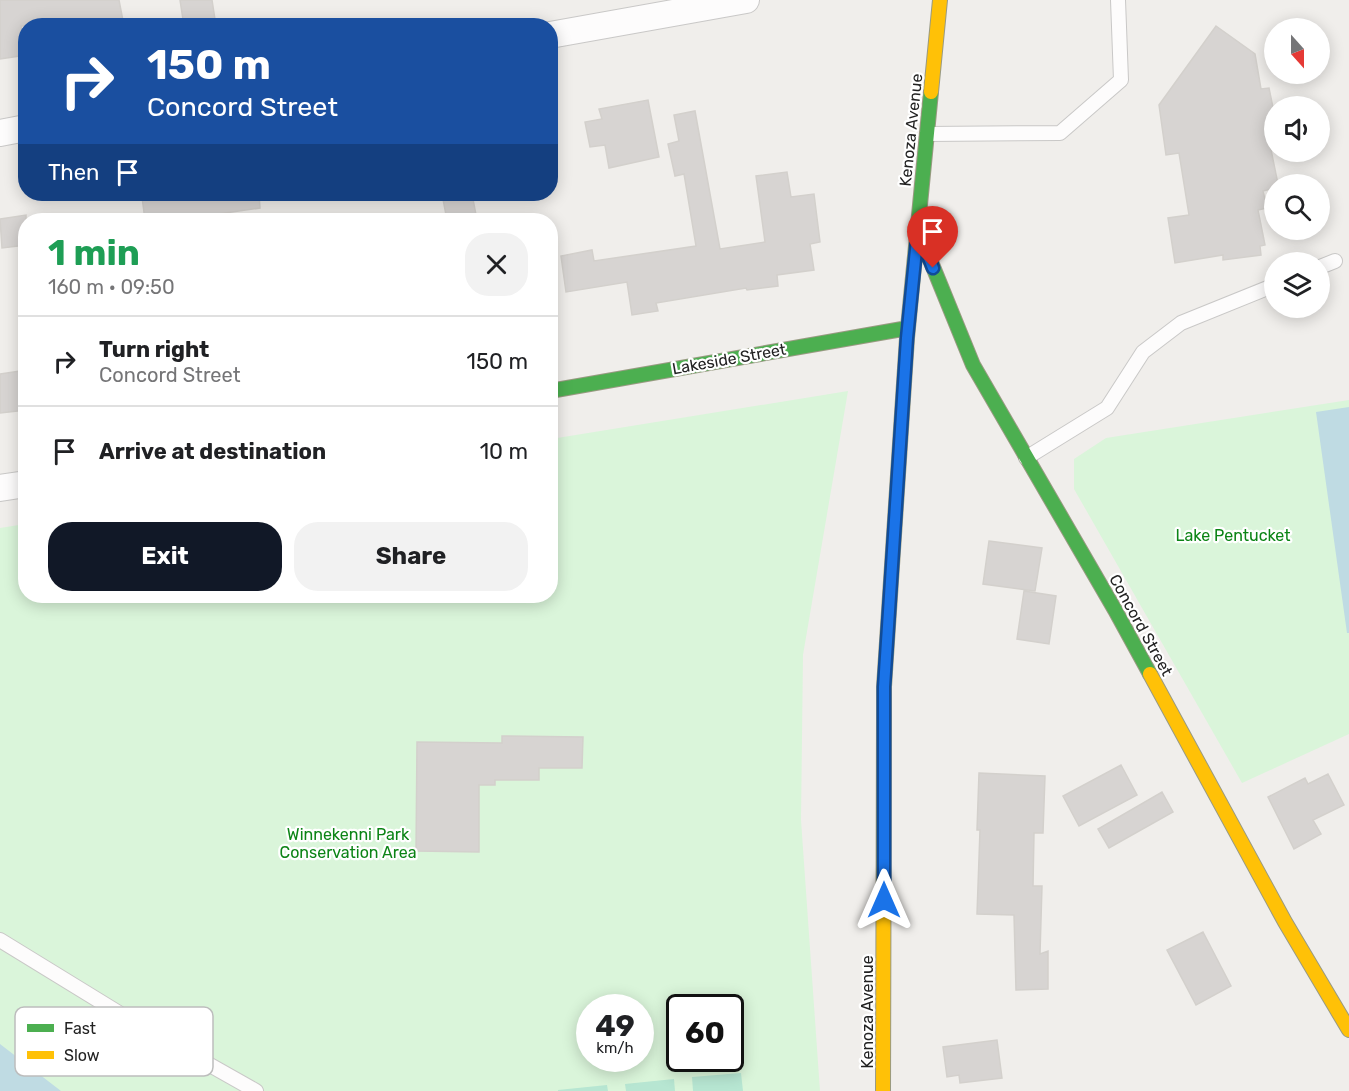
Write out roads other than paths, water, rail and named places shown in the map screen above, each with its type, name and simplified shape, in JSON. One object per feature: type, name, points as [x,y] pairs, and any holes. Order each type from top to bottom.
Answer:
[{"type":"main road","name":"Kenoza Avenue","points":[[883,1091],[884,687],[908,328],[940,0]]},
{"type":"main road","name":"Concord Street","points":[[918,230],[973,365],[1115,610],[1285,922],[1349,1030]]},
{"type":"main road","name":"Lakeside Street","points":[[558,390],[908,328]]},
{"type":"street","points":[[558,34],[746,0]]},
{"type":"street","points":[[0,133],[18,130]]},
{"type":"street","points":[[0,488],[18,485]]},
{"type":"lane","points":[[927,134],[1060,133],[1120,80],[1118,0]]},
{"type":"lane","points":[[1330,263],[1335,261]]},
{"type":"lane","points":[[1026,458],[1107,408],[1143,352],[1181,323],[1264,289]]},
{"type":"lane","points":[[0,940],[109,1007]]},
{"type":"lane","points":[[213,1067],[256,1091]]},
{"type":"water","points":[[1349,407],[1349,633],[1347,633],[1316,412]]},
{"type":"water","points":[[0,1044],[15,1056],[15,1076],[42,1076],[61,1091],[0,1091]]},
{"type":"park label","name":"Lake Pentucket","points":[[1233,535]]},
{"type":"park label","name":"Winnekenni Park Conservation Area","points":[[348,843]]}]
